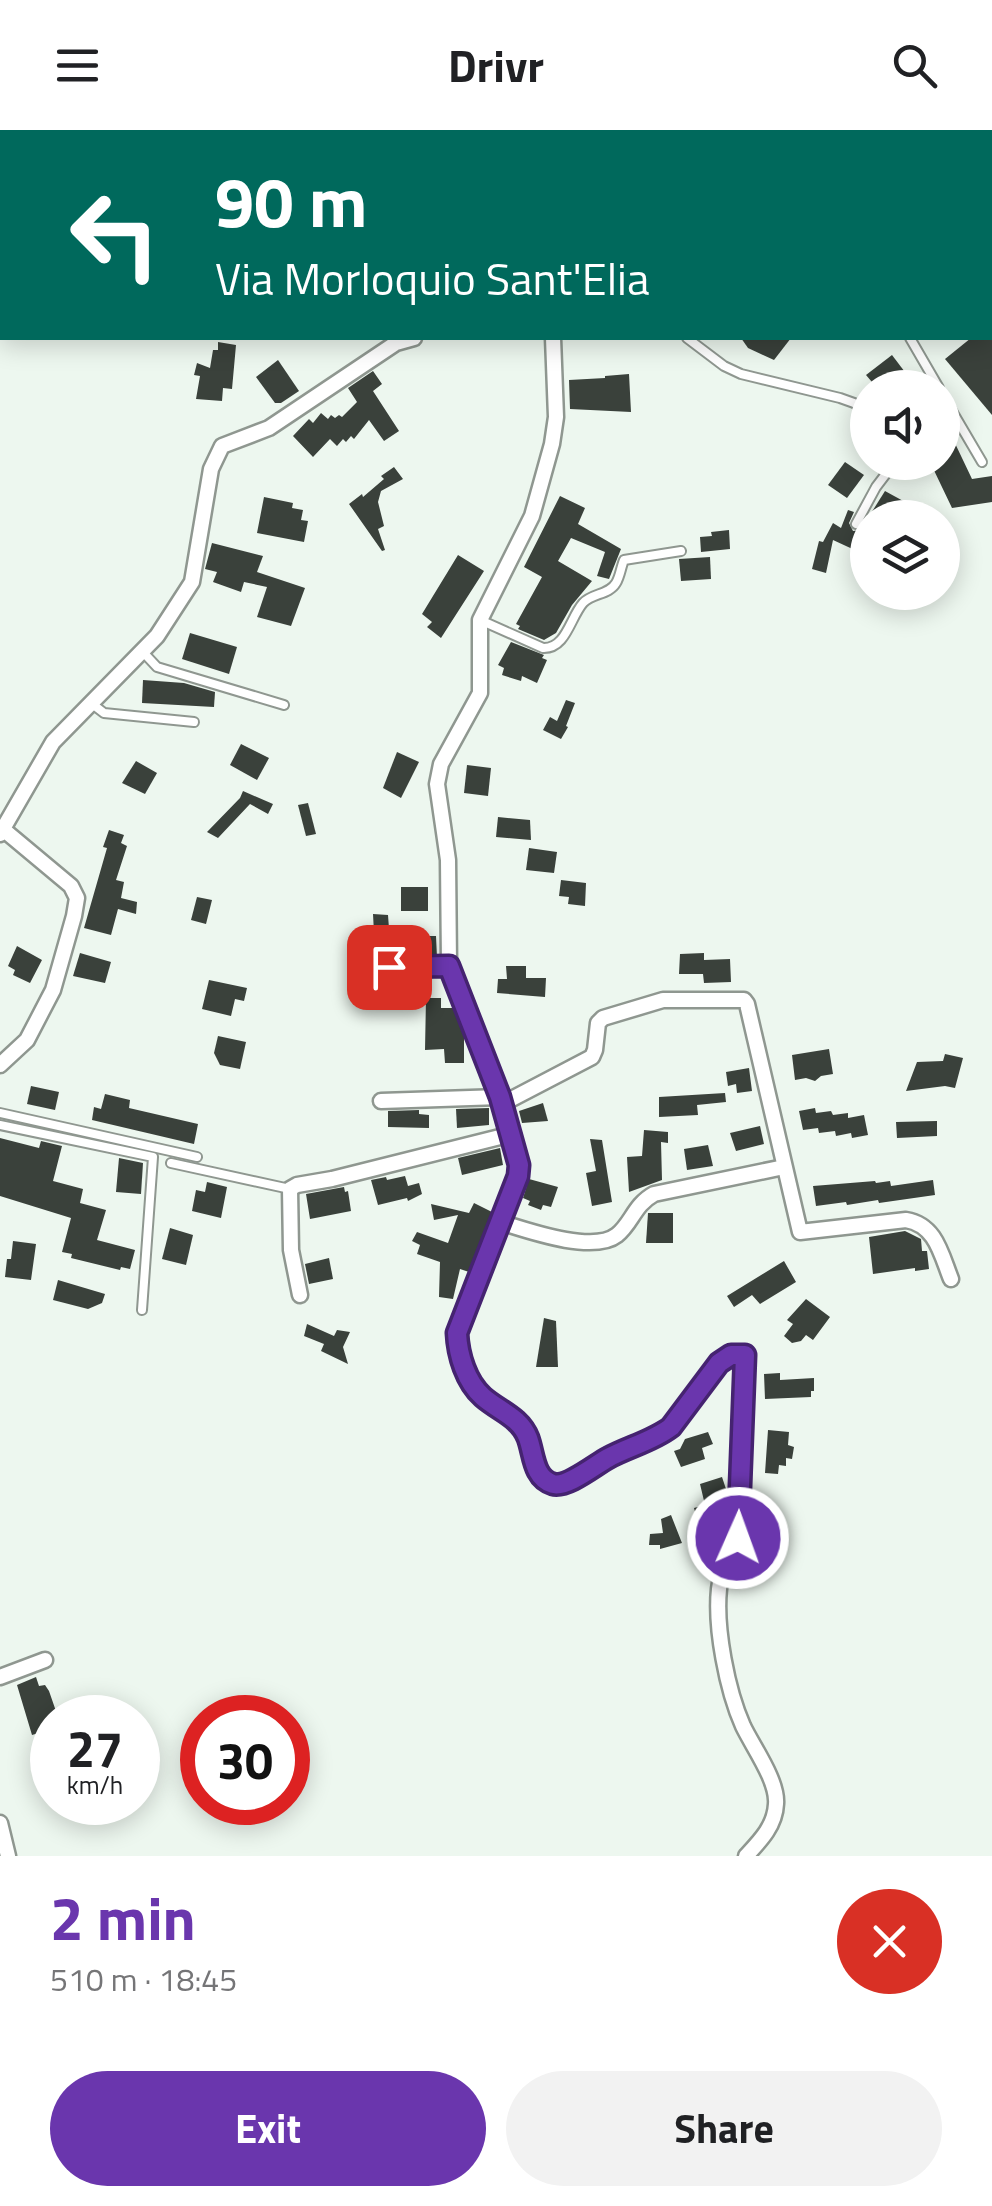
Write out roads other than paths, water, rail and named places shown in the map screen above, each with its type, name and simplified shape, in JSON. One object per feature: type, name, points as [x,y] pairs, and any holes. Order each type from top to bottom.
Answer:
[{"type":"main road","points":[[296,130],[314,130]]},
{"type":"street","points":[[0,1065],[26,1040],[53,990],[76,898],[72,886],[2,832],[53,742],[157,636],[192,582],[212,469],[222,446],[269,428],[396,343],[407,340]]},
{"type":"street","points":[[553,340],[556,417],[552,444],[532,516],[480,620],[480,693],[441,764],[437,784],[448,860],[449,966],[501,1100],[519,1165],[460,1321],[458,1351],[480,1395],[518,1422],[527,1436],[536,1468],[542,1478],[555,1485],[565,1484],[612,1456],[663,1433],[719,1363],[731,1355],[745,1355],[738,1538],[719,1586],[719,1616],[729,1689],[777,1801],[772,1822],[746,1856]]},
{"type":"street","points":[[381,1101],[501,1100],[592,1058],[598,1023],[603,1018],[662,1000],[744,1000],[800,1232],[906,1220],[918,1222],[932,1232],[951,1279]]},
{"type":"street","points":[[300,1296],[291,1250],[290,1189],[512,1134]]},
{"type":"street","points":[[500,1222],[559,1240],[604,1241],[619,1234],[637,1206],[654,1194],[784,1167]]},
{"type":"street","points":[[0,1677],[45,1660]]},
{"type":"street","points":[[0,1823],[8,1856]]},
{"type":"lane","points":[[690,340],[741,374],[850,402]]},
{"type":"lane","points":[[911,340],[929,370]]},
{"type":"lane","points":[[960,425],[982,462]]},
{"type":"lane","points":[[480,620],[550,649],[558,644],[584,602],[616,584],[624,560],[681,551]]},
{"type":"lane","points":[[142,651],[157,667],[284,706]]},
{"type":"lane","points":[[91,703],[104,713],[194,722]]},
{"type":"lane","points":[[359,968],[449,966]]},
{"type":"lane","points":[[0,1113],[196,1157]]},
{"type":"lane","points":[[0,1125],[154,1157],[142,1310]]},
{"type":"lane","points":[[171,1163],[290,1189]]}]
